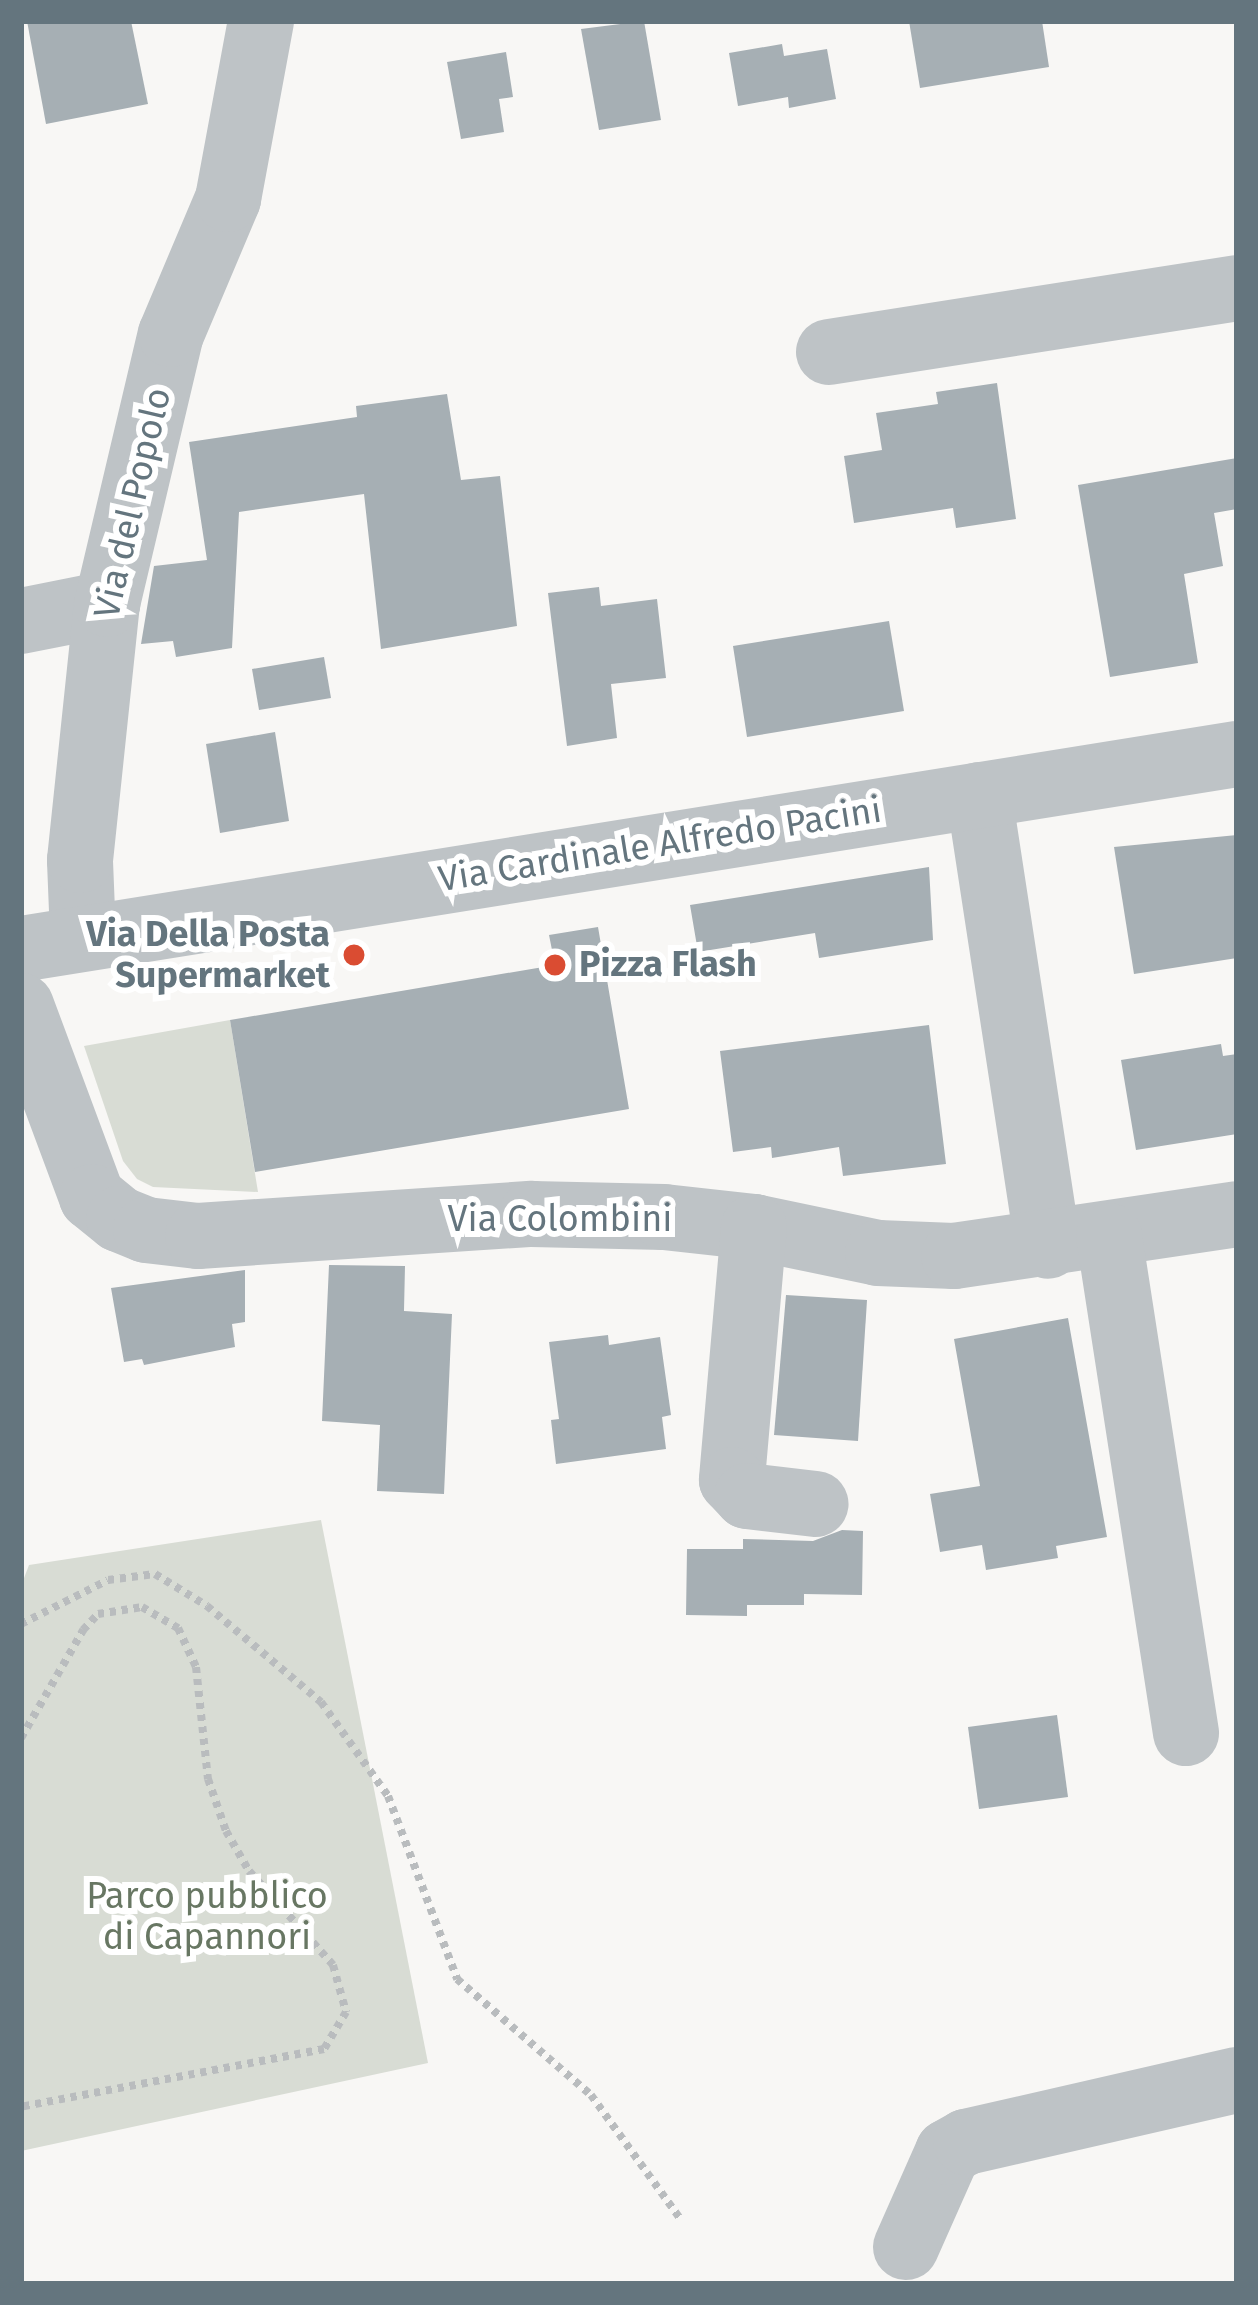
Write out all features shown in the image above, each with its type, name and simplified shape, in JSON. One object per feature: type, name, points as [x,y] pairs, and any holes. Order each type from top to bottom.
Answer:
[{"type":"street","name":"Via del Popolo","points":[[52,942],[80,860],[107,604],[171,334],[228,199],[263,22]]},
{"type":"street","points":[[829,352],[1237,288]]},
{"type":"street","points":[[21,621],[107,604]]},
{"type":"street","name":"Via Cardinale Alfredo Pacini","points":[[52,942],[1237,754]]},
{"type":"street","points":[[979,795],[1186,1733]]},
{"type":"street","name":"Via Colombini","points":[[21,1006],[92,1197],[119,1219],[146,1229],[197,1236],[532,1214],[664,1216],[754,1226],[878,1252],[954,1256],[1237,1214]]},
{"type":"street","points":[[754,1226],[732,1480],[747,1496],[816,1504]]},
{"type":"street","points":[[906,2247],[948,2152],[966,2142],[1237,2080]]},
{"type":"path","points":[[21,1624],[108,1580],[155,1574],[207,1606],[321,1702],[388,1796],[457,1979],[591,2096],[682,2221]]},
{"type":"path","points":[[21,1738],[83,1630],[98,1614],[142,1607],[178,1628],[196,1667],[206,1762],[226,1831],[248,1871],[333,1966],[346,2012],[324,2049],[21,2107]]},
{"type":"green space","points":[[230,1020],[258,1192],[153,1187],[137,1179],[123,1161],[84,1046]]},
{"type":"green space","name":"Parco pubblico di Capannori","points":[[321,1520],[428,2063],[21,2151],[21,1586],[29,1565]]},
{"type":"building","points":[[27,21],[131,21],[148,104],[46,124]]},
{"type":"building","points":[[644,21],[661,120],[599,130],[581,29]]},
{"type":"building","points":[[909,21],[1042,21],[1049,67],[920,88]]},
{"type":"building","points":[[782,44],[784,56],[827,49],[836,99],[789,108],[788,97],[738,106],[729,53]]},
{"type":"building","points":[[506,52],[513,97],[499,99],[504,132],[461,139],[447,62]]},
{"type":"building","points":[[997,383],[1016,519],[956,528],[953,508],[854,523],[844,456],[882,450],[876,413],[938,404],[936,392]]},
{"type":"building","points":[[447,394],[461,480],[500,476],[517,626],[381,649],[364,494],[239,512],[232,648],[176,657],[173,641],[141,644],[154,566],[207,560],[189,442],[357,417],[356,406]]},
{"type":"building","points":[[1237,458],[1237,509],[1214,513],[1223,566],[1184,574],[1198,663],[1110,677],[1078,485]]},
{"type":"building","points":[[599,587],[601,606],[657,599],[666,678],[611,684],[617,738],[567,746],[548,593]]},
{"type":"building","points":[[889,621],[904,711],[747,737],[733,646]]},
{"type":"building","points":[[324,657],[331,698],[259,710],[252,669]]},
{"type":"building","points":[[275,732],[289,821],[220,833],[206,744]]},
{"type":"building","points":[[1237,835],[1237,958],[1134,974],[1114,847]]},
{"type":"building","points":[[929,867],[933,940],[819,958],[815,933],[698,952],[690,905]]},
{"type":"building","points":[[598,927],[629,1109],[255,1172],[230,1020],[555,965],[549,935]]},
{"type":"building","points":[[929,1025],[946,1164],[843,1176],[839,1147],[772,1158],[771,1147],[733,1152],[720,1051]]},
{"type":"building","points":[[1221,1044],[1223,1056],[1237,1054],[1237,1134],[1136,1150],[1121,1060]]},
{"type":"building","points":[[329,1265],[405,1266],[404,1311],[452,1314],[444,1494],[377,1491],[380,1425],[322,1421]]},
{"type":"building","points":[[245,1270],[245,1322],[232,1324],[235,1347],[144,1365],[142,1359],[124,1362],[111,1288]]},
{"type":"building","points":[[786,1295],[867,1300],[858,1441],[774,1435]]},
{"type":"building","points":[[1068,1318],[1107,1537],[1056,1546],[1058,1558],[986,1570],[982,1545],[940,1552],[930,1494],[980,1486],[954,1339]]},
{"type":"building","points":[[608,1335],[609,1345],[660,1337],[671,1415],[662,1417],[666,1449],[556,1464],[551,1420],[559,1419],[549,1342]]},
{"type":"building","points":[[842,1530],[863,1531],[862,1595],[804,1594],[804,1605],[747,1605],[747,1616],[686,1615],[687,1549],[743,1549],[743,1539],[813,1541]]},
{"type":"building","points":[[1057,1715],[1068,1797],[979,1809],[968,1727]]},
{"type":"place","name":"Via Della Posta Supermarket","points":[[354,955]]},
{"type":"place","name":"Pizza Flash","points":[[555,965]]}]
